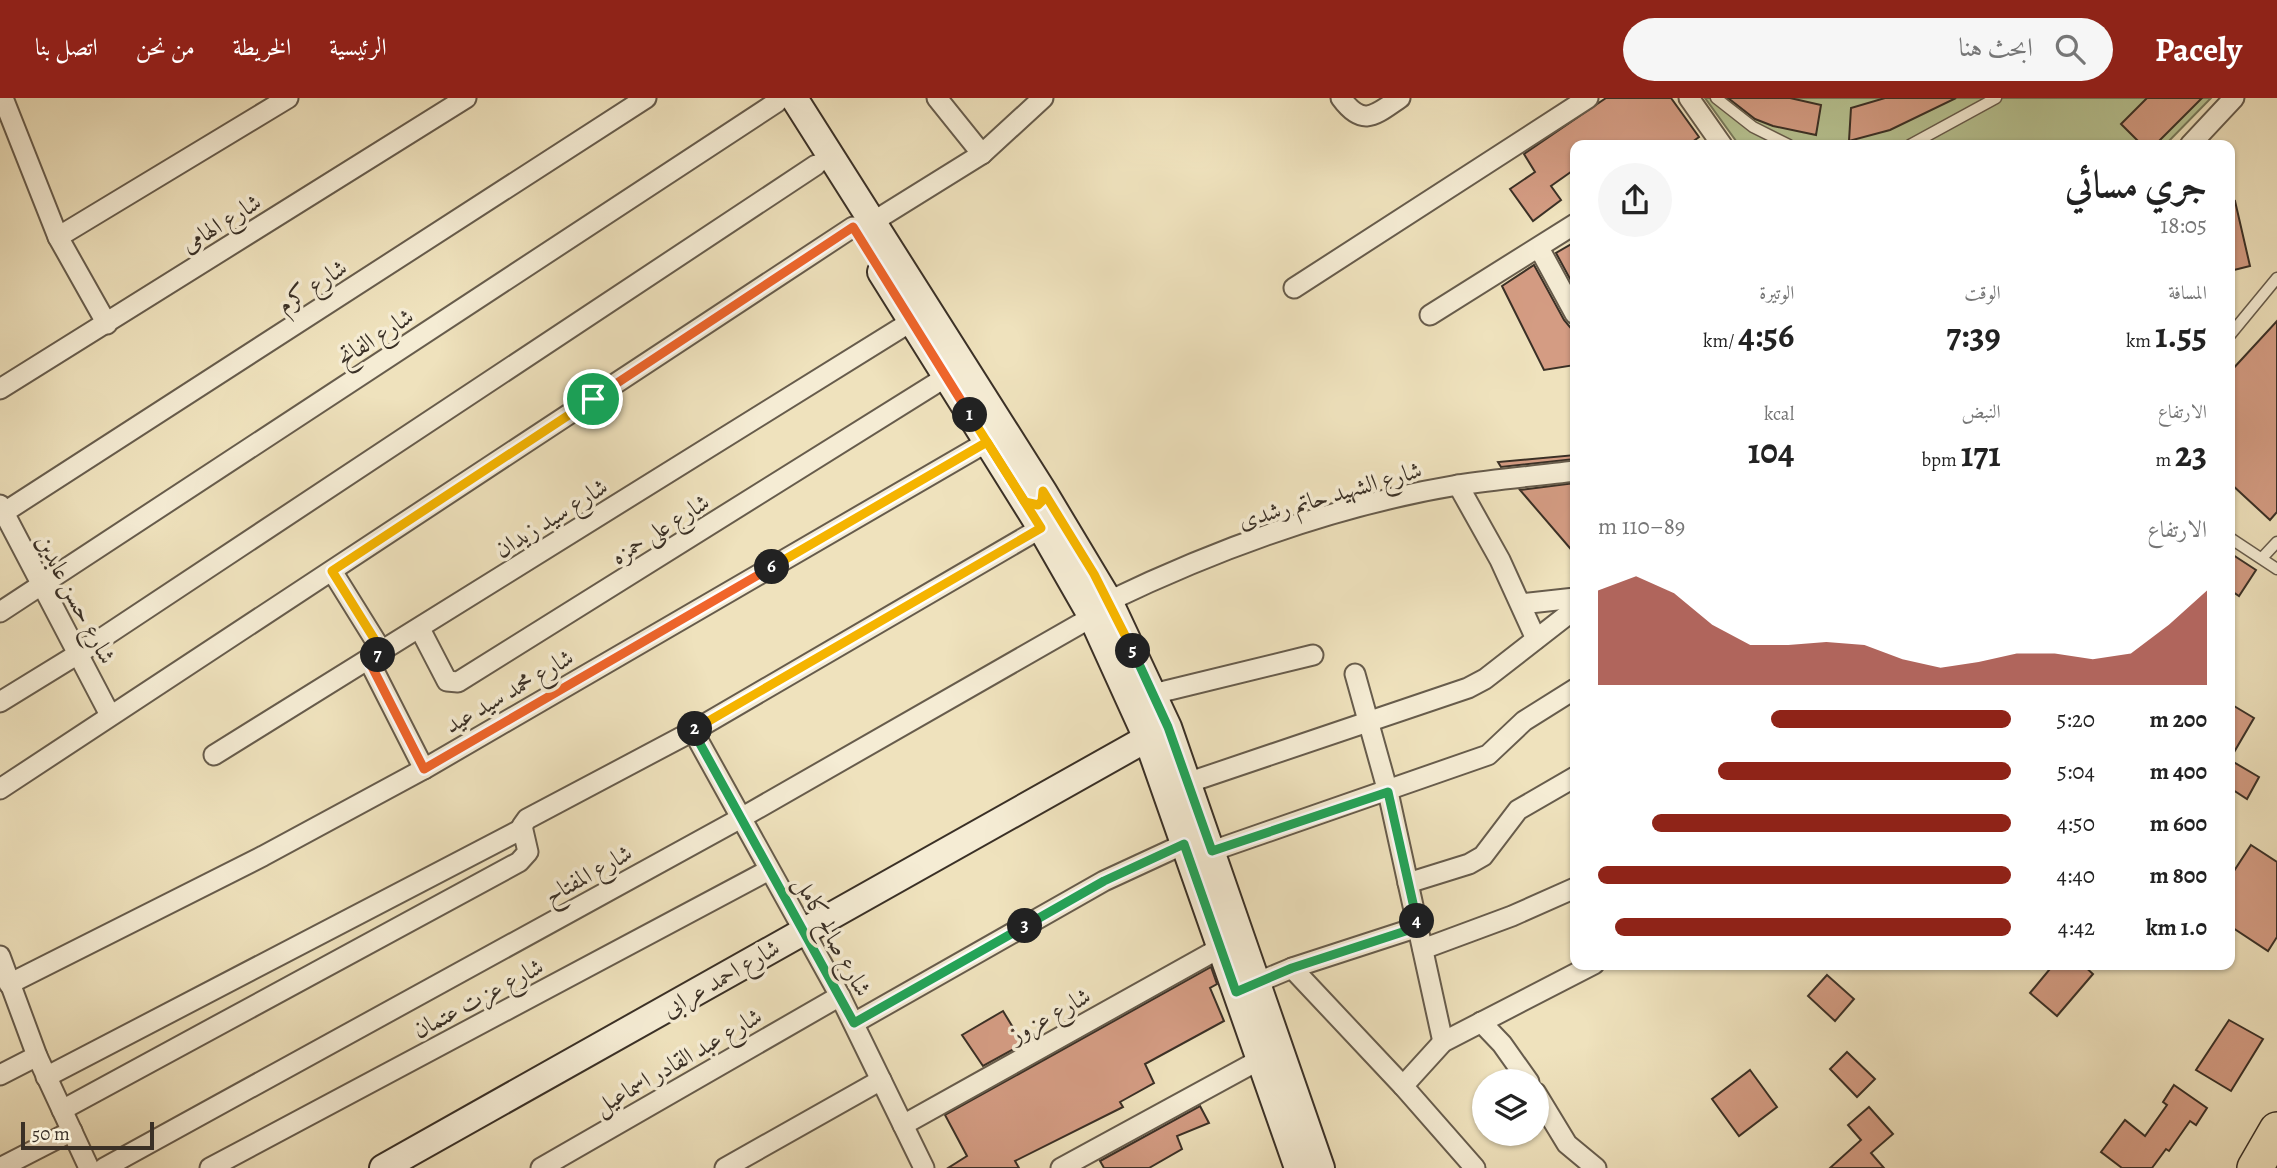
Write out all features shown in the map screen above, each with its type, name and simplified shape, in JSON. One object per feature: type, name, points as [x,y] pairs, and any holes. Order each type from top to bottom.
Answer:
[{"type":"highway","points":[[2255,1168],[2277,1130]]},
{"type":"street","points":[[3,98],[58,237],[107,324]]},
{"type":"street","points":[[58,237],[288,98]]},
{"type":"street","name":"شارع الهامى","points":[[0,389],[466,98]]},
{"type":"street","name":"شارع كرم","points":[[1,511],[646,98]]},
{"type":"street","points":[[937,98],[982,154]]},
{"type":"street","points":[[0,789],[862,225],[982,154],[1043,98]]},
{"type":"street","points":[[1341,98],[1350,110],[1367,117],[1400,98]]},
{"type":"street","points":[[1294,288],[1588,98]]},
{"type":"street","points":[[1689,98],[1714,140]]},
{"type":"street","points":[[2195,140],[2234,98]]},
{"type":"street","points":[[782,99],[816,165],[862,225],[912,321],[987,442],[1034,497]]},
{"type":"street","points":[[782,99],[1034,497],[1050,529],[1153,694],[1157,732],[1184,844],[1220,948],[1247,986],[1321,1168]]},
{"type":"street","name":"شارع الفاتح","points":[[0,612],[782,99]]},
{"type":"street","points":[[0,702],[78,654],[816,165]]},
{"type":"street","points":[[1430,315],[1570,227]]},
{"type":"street","points":[[1539,248],[1570,305]]},
{"type":"street","name":"شارع سيد زيدان","points":[[215,755],[912,321]]},
{"type":"street","name":"شارع على حمزه","points":[[420,629],[446,681],[457,682],[946,377]]},
{"type":"street","name":"شارع محمد سيد عيد","points":[[9,984],[263,856],[424,769],[987,442]]},
{"type":"street","name":"شارع الشهيد حاتم رشدى","points":[[1101,609],[1187,564],[1275,533],[1366,506],[1458,485],[1570,472]]},
{"type":"street","points":[[1458,485],[1521,604],[1536,639]]},
{"type":"street","name":"شارع حسن عابدين","points":[[1,511],[110,715]]},
{"type":"street","points":[[46,1077],[522,829],[527,819],[693,731],[1050,529]]},
{"type":"street","points":[[332,571],[376,657],[424,769]]},
{"type":"street","points":[[1521,604],[1570,599]]},
{"type":"street","points":[[1101,609],[1157,732],[1187,783],[1212,851],[1247,986],[1261,1059],[1298,1168]]},
{"type":"street","name":"شارع المفتاح","points":[[104,1168],[741,817],[1101,609]]},
{"type":"street","points":[[1187,783],[1468,688],[1570,612]]},
{"type":"street","points":[[1153,694],[1313,654]]},
{"type":"street","points":[[1355,674],[1388,792],[1443,1042]]},
{"type":"street","points":[[1212,851],[1488,755],[1524,721],[1570,692]]},
{"type":"street","name":"شارع صالح كامل","points":[[693,731],[854,1023],[903,1125],[917,1166]]},
{"type":"street","name":"شارع احمد عرابى","points":[[383,1168],[1157,732]]},
{"type":"street","points":[[1408,883],[1469,864],[1483,856],[1518,810],[1570,780]]},
{"type":"street","points":[[62,1110],[519,862],[528,852],[529,846],[522,829]]},
{"type":"street","points":[[854,1023],[1104,881],[1184,844]]},
{"type":"street","name":"شارع عزت عتمان","points":[[210,1168],[769,870]]},
{"type":"street","points":[[1423,949],[1512,916],[1570,890]]},
{"type":"street","points":[[1247,986],[1292,968],[1418,927]]},
{"type":"street","name":"شارع عزوز","points":[[903,1125],[1220,948]]},
{"type":"street","points":[[0,959],[37,1056],[89,1168]]},
{"type":"street","points":[[1292,968],[1403,1086],[1475,1168]]},
{"type":"street","points":[[1403,1086],[1443,1042],[1582,970]]},
{"type":"street","name":"شارع عبد القادر اسماعيل","points":[[541,1168],[840,996]]},
{"type":"street","points":[[1481,1022],[1502,1044],[1520,1069]]},
{"type":"street","points":[[0,1074],[37,1056]]},
{"type":"street","points":[[1061,1168],[1261,1059]]},
{"type":"street","points":[[725,1168],[881,1080]]},
{"type":"street","points":[[1549,1114],[1567,1144],[1596,1168]]},
{"type":"street","points":[[0,1168],[72,1131]]},
{"type":"lane","points":[[1716,98],[1754,127],[1779,140]]},
{"type":"lane","points":[[1919,140],[1996,98]]},
{"type":"lane","points":[[2235,329],[2277,278]]},
{"type":"lane","points":[[2235,541],[2277,569]]},
{"type":"lane","points":[[2262,558],[2277,542]]},
{"type":"green space","points":[[1705,98],[2211,98],[2170,140],[1735,140]]},
{"type":"building","points":[[1606,98],[1671,98],[1699,137],[1695,140],[1570,140],[1570,173],[1551,186],[1561,200],[1533,221],[1510,189],[1535,172],[1524,154]]},
{"type":"building","points":[[1728,98],[1790,98],[1821,105],[1816,135],[1773,126],[1755,119]]},
{"type":"building","points":[[1885,98],[1956,98],[1890,130],[1849,140],[1851,108]]},
{"type":"building","points":[[2147,98],[2202,98],[2160,140],[2137,140],[2121,124]]},
{"type":"building","points":[[2235,201],[2250,266],[2235,270]]},
{"type":"building","points":[[1570,245],[1570,279],[1556,253]]},
{"type":"building","points":[[1534,265],[1570,327],[1570,366],[1544,370],[1502,286]]},
{"type":"building","points":[[2277,321],[2277,512],[2270,520],[2235,488],[2235,367]]},
{"type":"building","points":[[1570,455],[1570,460],[1501,467],[1498,462]]},
{"type":"building","points":[[1570,484],[1570,548],[1520,490]]},
{"type":"building","points":[[2235,556],[2256,570],[2239,596],[2235,593]]},
{"type":"building","points":[[2235,707],[2254,718],[2235,750]]},
{"type":"building","points":[[2235,763],[2259,777],[2247,799],[2235,791]]},
{"type":"building","points":[[2251,845],[2277,862],[2277,937],[2268,951],[2235,929],[2235,869]]},
{"type":"building","points":[[1211,967],[1217,984],[1210,988],[1224,1021],[1145,1064],[1154,1083],[1120,1102],[1123,1107],[1015,1161],[1019,1168],[948,1168],[967,1156],[945,1115]]},
{"type":"building","points":[[2049,970],[2089,970],[2093,974],[2057,1016],[2030,993]]},
{"type":"building","points":[[1827,975],[1854,999],[1835,1021],[1808,996]]},
{"type":"building","points":[[1003,1011],[1023,1044],[983,1066],[962,1035]]},
{"type":"building","points":[[2229,1020],[2263,1039],[2231,1091],[2196,1070]]},
{"type":"building","points":[[1847,1052],[1875,1079],[1857,1097],[1830,1069]]},
{"type":"building","points":[[1750,1070],[1777,1107],[1739,1136],[1712,1099]]},
{"type":"building","points":[[2174,1085],[2207,1108],[2196,1125],[2190,1121],[2169,1151],[2166,1149],[2152,1168],[2122,1168],[2101,1152],[2125,1120],[2145,1136],[2167,1105],[2163,1102]]},
{"type":"building","points":[[1200,1106],[1209,1123],[1177,1136],[1182,1149],[1149,1168],[1104,1168],[1100,1161]]},
{"type":"building","points":[[1869,1107],[1893,1134],[1871,1153],[1884,1168],[1830,1168],[1861,1140],[1848,1125]]},
{"type":"route","points":[[593,399],[332,571],[383,653],[369,661],[424,769],[987,442],[1025,502],[1038,505],[1044,496],[1043,491],[1109,601],[1168,727],[1212,851],[1388,792],[1418,927],[1292,968],[1236,992],[1184,844],[1104,881],[854,1023],[693,731],[1041,528],[987,442],[946,377],[853,227],[593,399]]}]
